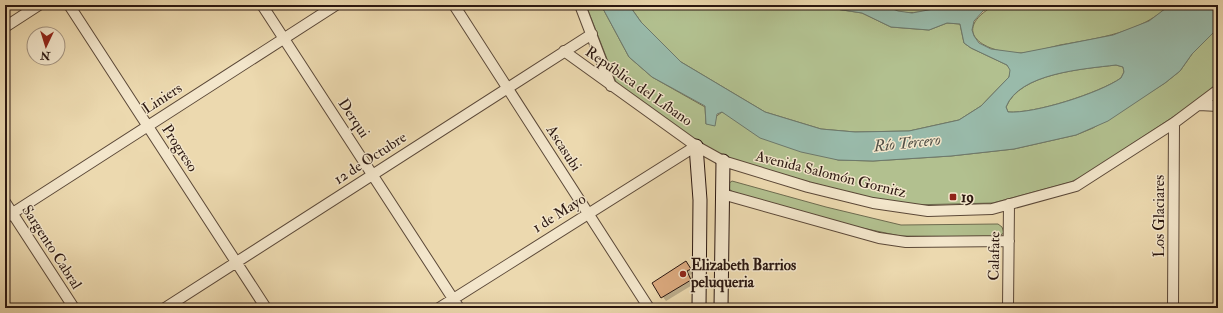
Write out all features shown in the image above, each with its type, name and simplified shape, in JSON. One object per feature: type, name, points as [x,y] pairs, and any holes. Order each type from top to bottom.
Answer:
[{"type":"main road","points":[[696,146],[700,200],[699,308]]},
{"type":"main road","points":[[721,308],[723,161]]},
{"type":"street","points":[[5,27],[39,5]]},
{"type":"street","name":"Progreso","points":[[69,5],[266,308]]},
{"type":"street","name":"Derqui","points":[[262,5],[459,308]]},
{"type":"street","name":"Liniers","points":[[9,216],[147,125],[336,5]]},
{"type":"street","name":"Ascasubi","points":[[454,5],[649,308]]},
{"type":"street","points":[[580,5],[611,86]]},
{"type":"street","name":"12 de Octubre","points":[[165,308],[592,34]]},
{"type":"street","name":"República del Líbano","points":[[564,51],[696,146]]},
{"type":"street","name":"Avenida Salomón Gornitz","points":[[696,146],[723,161],[808,187],[907,209],[928,211],[992,209],[1082,183],[1199,106],[1218,90]]},
{"type":"street","points":[[1199,106],[1218,106]]},
{"type":"street","name":"Los Glaciares","points":[[1174,123],[1174,308]]},
{"type":"street","name":"1 de Mayo","points":[[439,308],[588,212],[696,146]]},
{"type":"street","points":[[722,194],[879,238],[906,242],[1009,241]]},
{"type":"street","name":"Sargento Cabral","points":[[5,202],[9,216],[74,308]]},
{"type":"street","name":"Calafate","points":[[1008,308],[1009,204]]},
{"type":"green space","points":[[586,5],[601,5],[629,57],[652,77],[705,107],[706,124],[722,112],[838,160],[873,161],[951,156],[1014,149],[1076,135],[1093,128],[1165,83],[1180,71],[1192,54],[1218,28],[1218,83],[1191,105],[1085,175],[1071,182],[993,203],[910,205],[875,199],[809,182],[724,157],[699,142],[623,89],[616,82]]},
{"type":"green space","points":[[629,5],[810,5],[862,13],[891,27],[929,30],[947,23],[960,24],[964,43],[971,48],[1007,65],[1011,70],[1009,77],[981,106],[959,120],[909,131],[855,132],[821,129],[765,112],[681,62],[641,22]]},
{"type":"green space","points":[[883,5],[955,5],[928,11],[909,13],[900,12]]},
{"type":"green space","points":[[995,5],[1170,5],[1146,22],[1118,33],[1022,53],[996,50],[977,40],[973,32],[974,24],[981,15]]},
{"type":"green space","points":[[1116,65],[1123,67],[1124,72],[1121,78],[1098,90],[1034,110],[1008,112],[1006,107],[1013,96],[1024,87],[1038,80],[1070,71]]},
{"type":"green space","points":[[732,181],[826,207],[901,225],[998,224],[1002,227],[1004,233],[997,237],[900,236],[848,225],[733,192],[729,189],[728,184]]},
{"type":"water","name":"Río Tercero","points":[[601,5],[629,5],[641,22],[681,62],[765,112],[821,129],[855,132],[909,131],[959,120],[981,106],[1009,77],[1010,70],[1007,65],[971,48],[964,43],[960,24],[947,23],[929,30],[891,27],[862,13],[810,5],[883,5],[898,11],[912,13],[955,5],[995,5],[983,11],[974,21],[972,30],[974,36],[979,43],[991,49],[1021,53],[1113,35],[1149,21],[1170,5],[1218,5],[1218,28],[1192,54],[1180,71],[1165,83],[1108,121],[1076,135],[1014,149],[951,156],[873,161],[838,160],[801,152],[760,138],[722,112],[717,114],[715,126],[706,124],[705,106],[652,77],[629,57]],"holes":[[[1116,65],[1123,67],[1124,72],[1121,78],[1083,96],[1034,110],[1008,112],[1006,107],[1013,96],[1024,87],[1038,80],[1087,68]]]},
{"type":"building","points":[[686,261],[691,269],[687,271],[691,280],[661,298],[652,283]]},
{"type":"place","name":"19","points":[[953,197]]},
{"type":"place","name":"Elizabeth Barrios peluqueria","points":[[683,274]]}]
